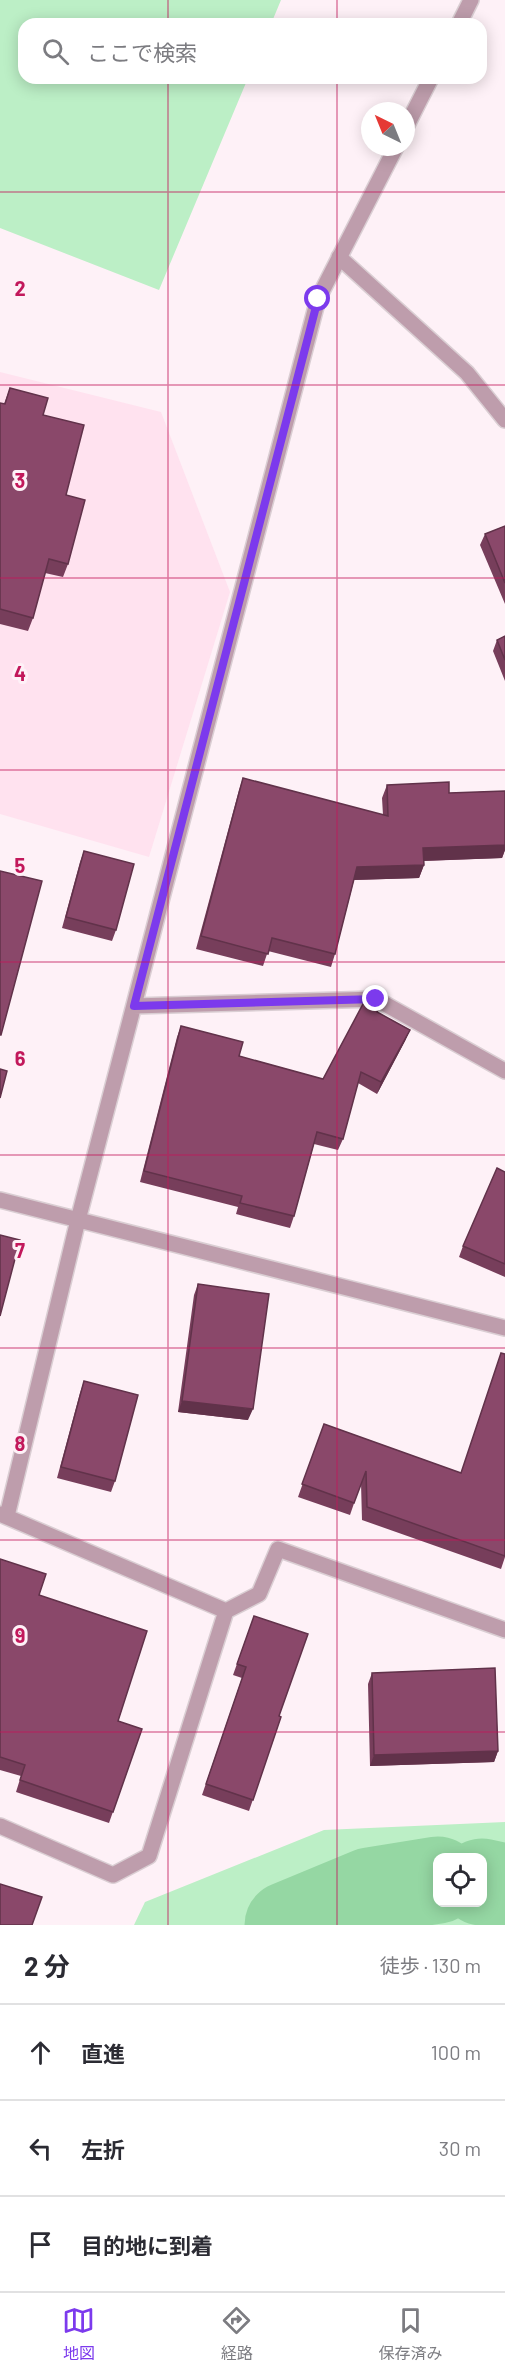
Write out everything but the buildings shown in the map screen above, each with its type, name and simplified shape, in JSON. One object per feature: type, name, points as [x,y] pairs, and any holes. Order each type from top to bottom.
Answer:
[{"type":"street","points":[[462,18],[471,0]]},
{"type":"street","points":[[415,109],[428,84]]},
{"type":"street","points":[[226,1611],[4,1515],[78,1220],[318,299],[391,156]]},
{"type":"street","points":[[339,257],[467,374],[505,420]]},
{"type":"street","points":[[134,1006],[376,999],[505,1071]]},
{"type":"street","points":[[0,1200],[505,1329]]},
{"type":"street","points":[[0,1826],[113,1875],[149,1856],[226,1611],[259,1594],[278,1549],[505,1630]]},
{"type":"shaded area","points":[[0,372],[161,412],[230,592],[149,857],[0,814]]},
{"type":"green space","points":[[0,0],[281,0],[274,18],[18,18],[18,84],[245,84],[159,290],[0,228]]},
{"type":"green space","points":[[505,1822],[505,1925],[134,1925],[145,1902],[324,1830]]},
{"type":"waterway","points":[[288,1925],[370,1891],[433,1881]]},
{"type":"waterway","points":[[487,1883],[505,1887]]},
{"type":"route","points":[[318,299],[134,1006],[376,999]]}]
